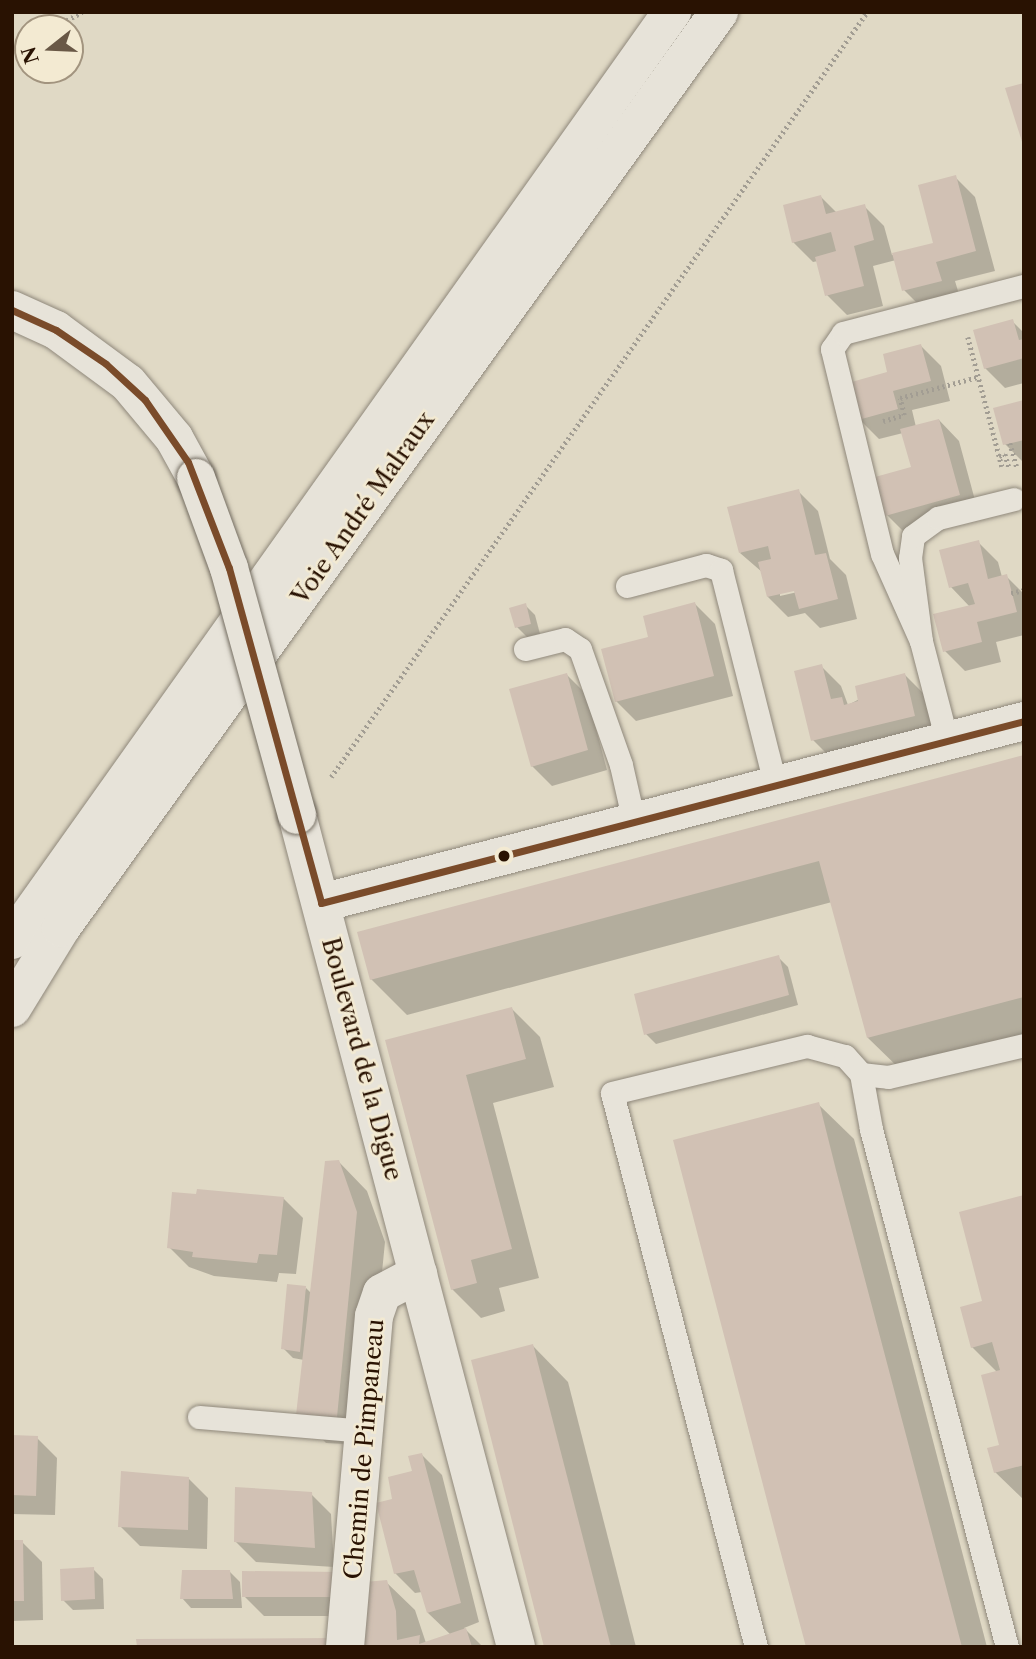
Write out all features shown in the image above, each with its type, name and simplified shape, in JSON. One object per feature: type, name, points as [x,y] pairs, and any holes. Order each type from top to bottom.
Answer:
[{"type":"street","name":"Voie André Malraux","points":[[12,940],[671,12]]},
{"type":"street","name":"Voie André Malraux","points":[[12,1008],[61,928],[719,12]]},
{"type":"street","name":"Boulevard de la Digue","points":[[12,310],[56,330],[128,383],[174,438],[196,478],[222,545],[321,904],[516,1647]]},
{"type":"street","points":[[321,904],[1024,720]]},
{"type":"street","name":"Chemin de Pimpaneau","points":[[345,1647],[378,1303],[390,1286],[418,1274]]},
{"type":"lane","points":[[921,641],[882,554],[832,349],[844,333],[1024,286]]},
{"type":"lane","points":[[947,741],[921,641],[910,558],[913,536],[938,518],[1014,499]]},
{"type":"lane","points":[[627,586],[706,565],[722,570],[776,787]]},
{"type":"lane","points":[[525,649],[565,639],[580,649],[621,765],[634,822]]},
{"type":"lane","points":[[861,1074],[888,1077],[1024,1045]]},
{"type":"lane","points":[[756,1647],[612,1093],[807,1046],[845,1056],[861,1074],[871,1129],[1007,1647]]},
{"type":"lane","points":[[199,1417],[365,1431]]},
{"type":"path","points":[[328,781],[867,12]]},
{"type":"path","points":[[968,337],[999,456],[1005,454]]},
{"type":"path","points":[[899,417],[904,415],[897,399],[978,377]]},
{"type":"path","points":[[1012,593],[1024,590]]},
{"type":"building","points":[[1024,83],[1024,145],[1023,145],[1005,88]]},
{"type":"building","points":[[956,175],[976,251],[936,262],[942,281],[902,291],[892,253],[933,243],[918,185]]},
{"type":"building","points":[[821,195],[826,214],[865,204],[874,240],[854,246],[864,286],[825,296],[815,257],[836,251],[831,232],[792,243],[783,205]]},
{"type":"building","points":[[1013,319],[1019,340],[1024,339],[1024,358],[984,369],[973,330]]},
{"type":"building","points":[[921,344],[931,381],[893,391],[898,409],[858,420],[848,383],[887,372],[883,354]]},
{"type":"building","points":[[1024,400],[1024,440],[1003,445],[993,408]]},
{"type":"building","points":[[939,419],[960,495],[885,516],[875,477],[911,467],[900,429]]},
{"type":"building","points":[[799,489],[815,555],[826,553],[838,599],[799,609],[794,591],[767,597],[758,562],[771,559],[768,546],[739,553],[727,507]]},
{"type":"building","points":[[979,540],[988,579],[1007,574],[1017,612],[977,622],[982,642],[943,652],[933,614],[975,604],[968,583],[949,588],[939,550]]},
{"type":"building","points":[[695,602],[714,676],[615,702],[601,649],[648,637],[643,616]]},
{"type":"building","points":[[526,603],[531,624],[515,628],[509,608]]},
{"type":"building","points":[[822,664],[831,699],[842,697],[844,705],[858,701],[855,686],[905,673],[915,716],[811,741],[794,671]]},
{"type":"building","points":[[567,673],[588,750],[531,767],[509,689]]},
{"type":"building","points":[[1024,755],[1024,997],[867,1038],[819,861],[370,980],[357,932]]},
{"type":"building","points":[[779,955],[789,995],[644,1035],[634,994]]},
{"type":"building","points":[[512,1007],[526,1059],[466,1075],[512,1249],[471,1260],[477,1283],[451,1290],[385,1040]]},
{"type":"building","points":[[819,1102],[962,1647],[806,1647],[775,1531],[673,1140]]},
{"type":"building","points":[[339,1160],[357,1212],[337,1417],[296,1415],[325,1161]]},
{"type":"building","points":[[197,1189],[284,1197],[277,1255],[259,1254],[257,1263],[192,1257],[193,1252],[167,1248],[172,1192],[196,1194]]},
{"type":"building","points":[[1024,1195],[1024,1465],[994,1473],[987,1448],[999,1445],[981,1375],[1000,1370],[992,1342],[971,1348],[960,1307],[982,1301],[959,1212]]},
{"type":"building","points":[[287,1284],[306,1286],[300,1352],[281,1349]]},
{"type":"building","points":[[533,1344],[611,1647],[544,1647],[471,1360]]},
{"type":"building","points":[[12,1435],[38,1436],[36,1496],[12,1495]]},
{"type":"building","points":[[422,1453],[461,1603],[427,1613],[414,1570],[394,1574],[376,1503],[392,1499],[388,1477],[412,1471],[408,1456]]},
{"type":"building","points":[[121,1471],[189,1477],[188,1530],[118,1527]]},
{"type":"building","points":[[235,1487],[312,1492],[315,1548],[234,1542]]},
{"type":"building","points":[[12,1540],[23,1540],[24,1601],[12,1601]]},
{"type":"building","points":[[94,1567],[95,1599],[61,1601],[60,1569]]},
{"type":"building","points":[[182,1570],[230,1570],[233,1599],[180,1599]]},
{"type":"building","points":[[242,1571],[341,1572],[339,1597],[242,1597]]},
{"type":"building","points":[[387,1580],[396,1611],[397,1640],[420,1635],[419,1644],[466,1628],[472,1647],[358,1647],[365,1582]]},
{"type":"building","points":[[337,1638],[336,1647],[137,1647],[136,1639]]},
{"type":"transit line","points":[[12,310],[56,330],[106,364],[145,400],[188,462],[229,568],[321,903],[1024,721]]}]
